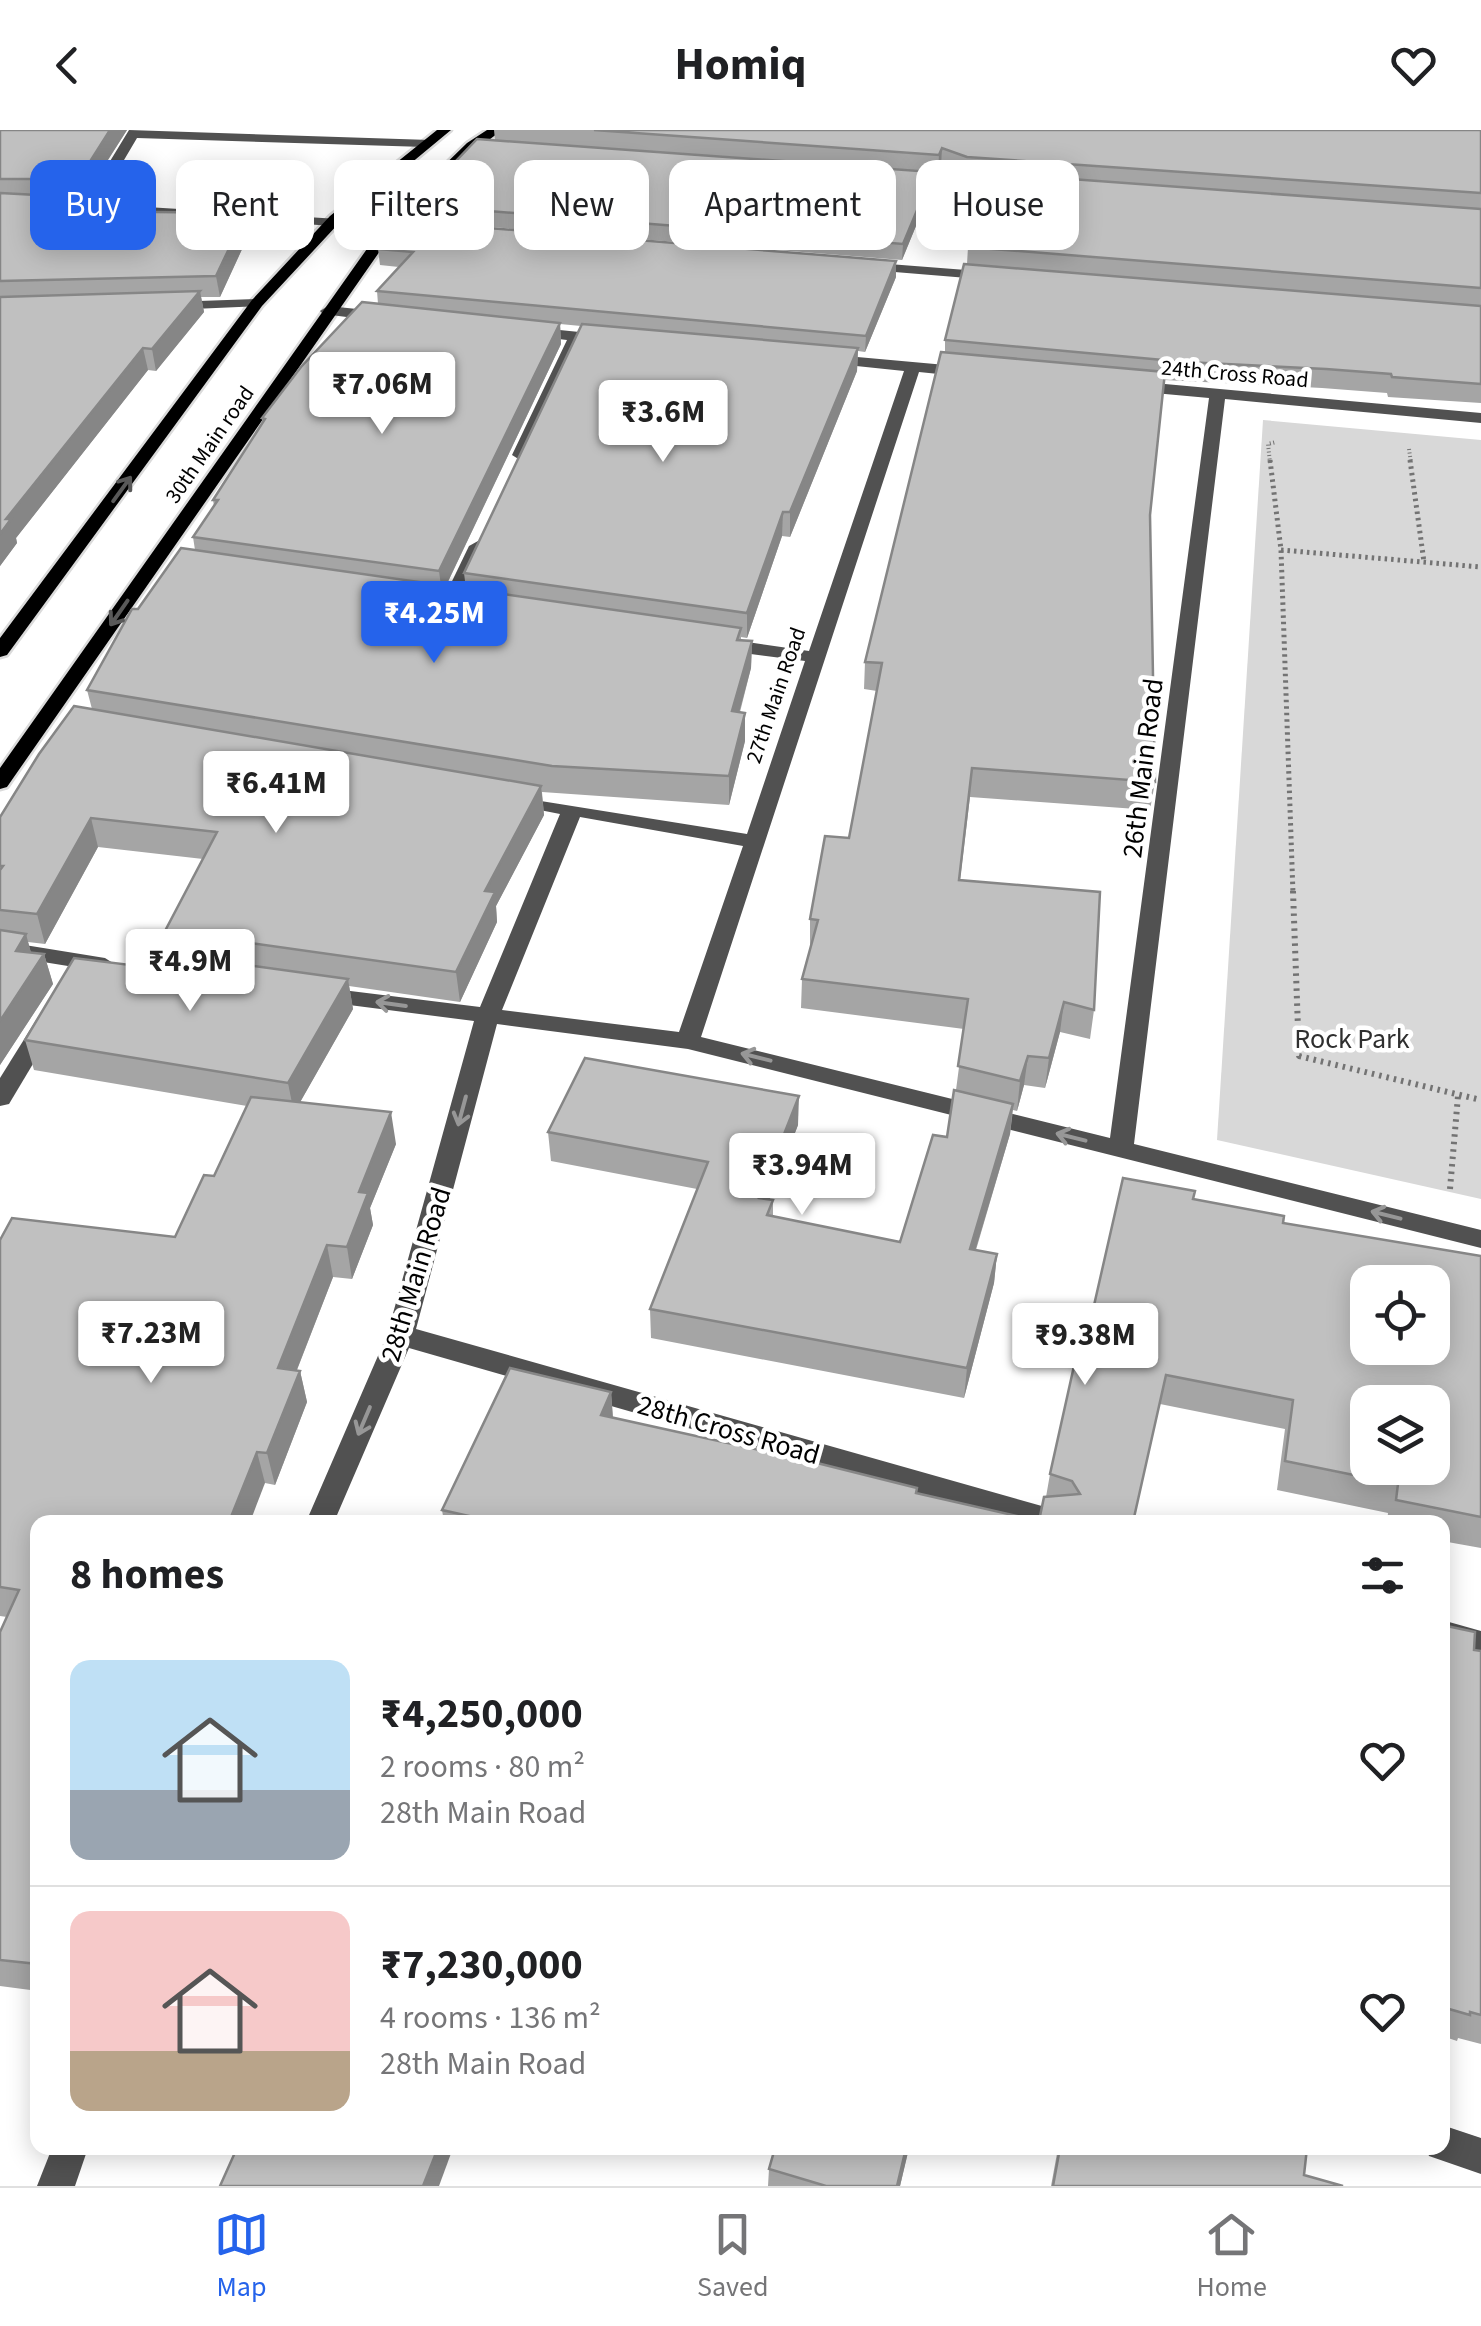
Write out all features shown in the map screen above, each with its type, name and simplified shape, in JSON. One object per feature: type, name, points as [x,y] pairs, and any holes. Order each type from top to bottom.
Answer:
[{"type":"main road","name":"30th Main road","points":[[404,160],[445,130]]},
{"type":"main road","name":"30th Main road","points":[[458,160],[496,130]]},
{"type":"main road","name":"30th Main road","points":[[0,650],[257,303],[334,219]]},
{"type":"main road","name":"30th Main road","points":[[0,782],[55,720],[373,250]]},
{"type":"street","points":[[117,160],[134,132],[424,143]]},
{"type":"street","points":[[472,146],[492,147]]},
{"type":"street","points":[[0,206],[30,206]]},
{"type":"street","points":[[156,210],[334,219]]},
{"type":"street","points":[[855,265],[1012,278]]},
{"type":"street","points":[[158,306],[257,303]]},
{"type":"street","points":[[328,311],[404,319]]},
{"type":"street","points":[[518,331],[635,342]]},
{"type":"street","points":[[509,480],[576,337]]},
{"type":"street","points":[[814,358],[990,374]]},
{"type":"street","name":"27th Main Road","points":[[688,1040],[914,367]]},
{"type":"street","name":"24th Cross Road","points":[[1122,386],[1481,418]]},
{"type":"street","name":"26th Main Road","points":[[1121,1149],[1218,394]]},
{"type":"street","points":[[450,604],[484,533]]},
{"type":"street","points":[[699,640],[814,657]]},
{"type":"street","points":[[494,796],[753,841]]},
{"type":"street","name":"28th Main Road","points":[[323,1515],[401,1336],[487,1017],[572,810]]},
{"type":"street","points":[[0,948],[72,979],[120,968]]},
{"type":"street","points":[[0,1098],[72,979]]},
{"type":"street","points":[[294,991],[688,1040],[1481,1239]]},
{"type":"street","name":"28th Cross Road","points":[[401,1336],[1031,1515]]},
{"type":"street","points":[[1450,1635],[1481,1644]]},
{"type":"street","points":[[1450,2146],[1481,2156]]},
{"type":"street","points":[[56,2186],[67,2155]]},
{"type":"path","points":[[1288,438],[1268,444],[1281,550],[1299,1056],[1481,1100]]},
{"type":"path","points":[[1393,448],[1427,451]]},
{"type":"path","points":[[1410,449],[1424,562]]},
{"type":"path","points":[[1281,550],[1481,567]]},
{"type":"path","points":[[1447,1230],[1458,1096]]},
{"type":"green space","name":"Rock Park","points":[[1263,420],[1481,440],[1481,1199],[1217,1140]]},
{"type":"building","points":[[0,130],[110,130],[91,160],[30,160],[30,179],[0,179]]},
{"type":"building","points":[[594,130],[1481,130],[1481,193],[1079,165],[1079,160],[967,157],[942,148],[939,155]]},
{"type":"building","points":[[477,139],[767,160],[669,160],[669,225],[649,224],[649,160],[514,160],[514,213],[494,211],[494,160],[457,160]]},
{"type":"building","points":[[896,169],[916,171],[916,213],[903,244],[896,243]]},
{"type":"building","points":[[1079,180],[1481,209],[1481,288],[1006,250],[1079,250]]},
{"type":"building","points":[[0,193],[30,195],[30,250],[156,250],[156,212],[176,212],[176,250],[228,250],[216,276],[0,281]]},
{"type":"building","points":[[494,228],[514,230],[514,250],[649,250],[649,241],[669,243],[669,250],[760,250],[896,261],[866,336],[377,291],[413,252],[390,250],[494,250]]},
{"type":"building","points":[[964,264],[1481,306],[1481,384],[945,340]]},
{"type":"building","points":[[200,291],[152,349],[143,348],[6,519],[11,519],[0,534],[0,297]]},
{"type":"building","points":[[362,302],[560,323],[439,571],[193,537],[265,419],[262,418],[301,367]]},
{"type":"building","points":[[582,324],[858,348],[790,512],[783,512],[747,613],[464,573]]},
{"type":"building","points":[[941,352],[1165,372],[1150,515],[1155,782],[972,768],[959,880],[1100,892],[1094,1010],[1064,1002],[1049,1058],[1028,1056],[1020,1081],[958,1066],[968,999],[802,979],[818,920],[810,919],[825,836],[849,838],[882,663],[865,662]]},
{"type":"building","points":[[181,548],[741,628],[737,640],[752,641],[732,711],[745,713],[729,776],[552,766],[87,690],[132,609],[138,609]]},
{"type":"building","points":[[74,706],[541,786],[485,891],[495,892],[456,972],[165,931],[217,832],[91,818],[37,914],[0,910],[0,817]]},
{"type":"building","points":[[0,930],[26,934],[16,951],[44,954],[0,1021]]},
{"type":"building","points":[[154,952],[348,979],[288,1083],[25,1040],[74,958],[146,967]]},
{"type":"building","points":[[585,1058],[799,1096],[759,1198],[773,1200],[767,1215],[900,1242],[933,1135],[947,1137],[954,1090],[1013,1104],[970,1249],[997,1254],[967,1368],[650,1309],[708,1162],[548,1132]]},
{"type":"building","points":[[251,1097],[391,1112],[359,1192],[368,1193],[347,1247],[327,1245],[278,1368],[300,1371],[267,1453],[257,1452],[232,1515],[30,1515],[30,1963],[0,1960],[0,1632],[19,1590],[0,1587],[0,1240],[12,1218],[175,1237],[204,1175],[214,1176]]},
{"type":"building","points":[[1123,1178],[1195,1191],[1193,1199],[1284,1216],[1283,1223],[1481,1256],[1481,1517],[1396,1500],[1398,1485],[1450,1485],[1450,1385],[1350,1385],[1350,1474],[1285,1461],[1293,1400],[1166,1375],[1135,1515],[1040,1515],[1044,1497],[1080,1494],[1072,1481],[1050,1474],[1076,1357],[1082,1358]]},
{"type":"building","points":[[510,1368],[611,1392],[601,1415],[917,1488],[916,1493],[1013,1515],[465,1515],[442,1510]]},
{"type":"building","points":[[1450,1627],[1475,1632],[1474,1650],[1481,1651],[1481,2015],[1450,2009]]},
{"type":"building","points":[[234,2155],[435,2155],[423,2186],[220,2186]]},
{"type":"building","points":[[773,2155],[904,2155],[897,2186],[826,2186],[769,2169]]},
{"type":"building","points":[[1059,2155],[1306,2155],[1304,2175],[1343,2186],[1053,2186]]}]
